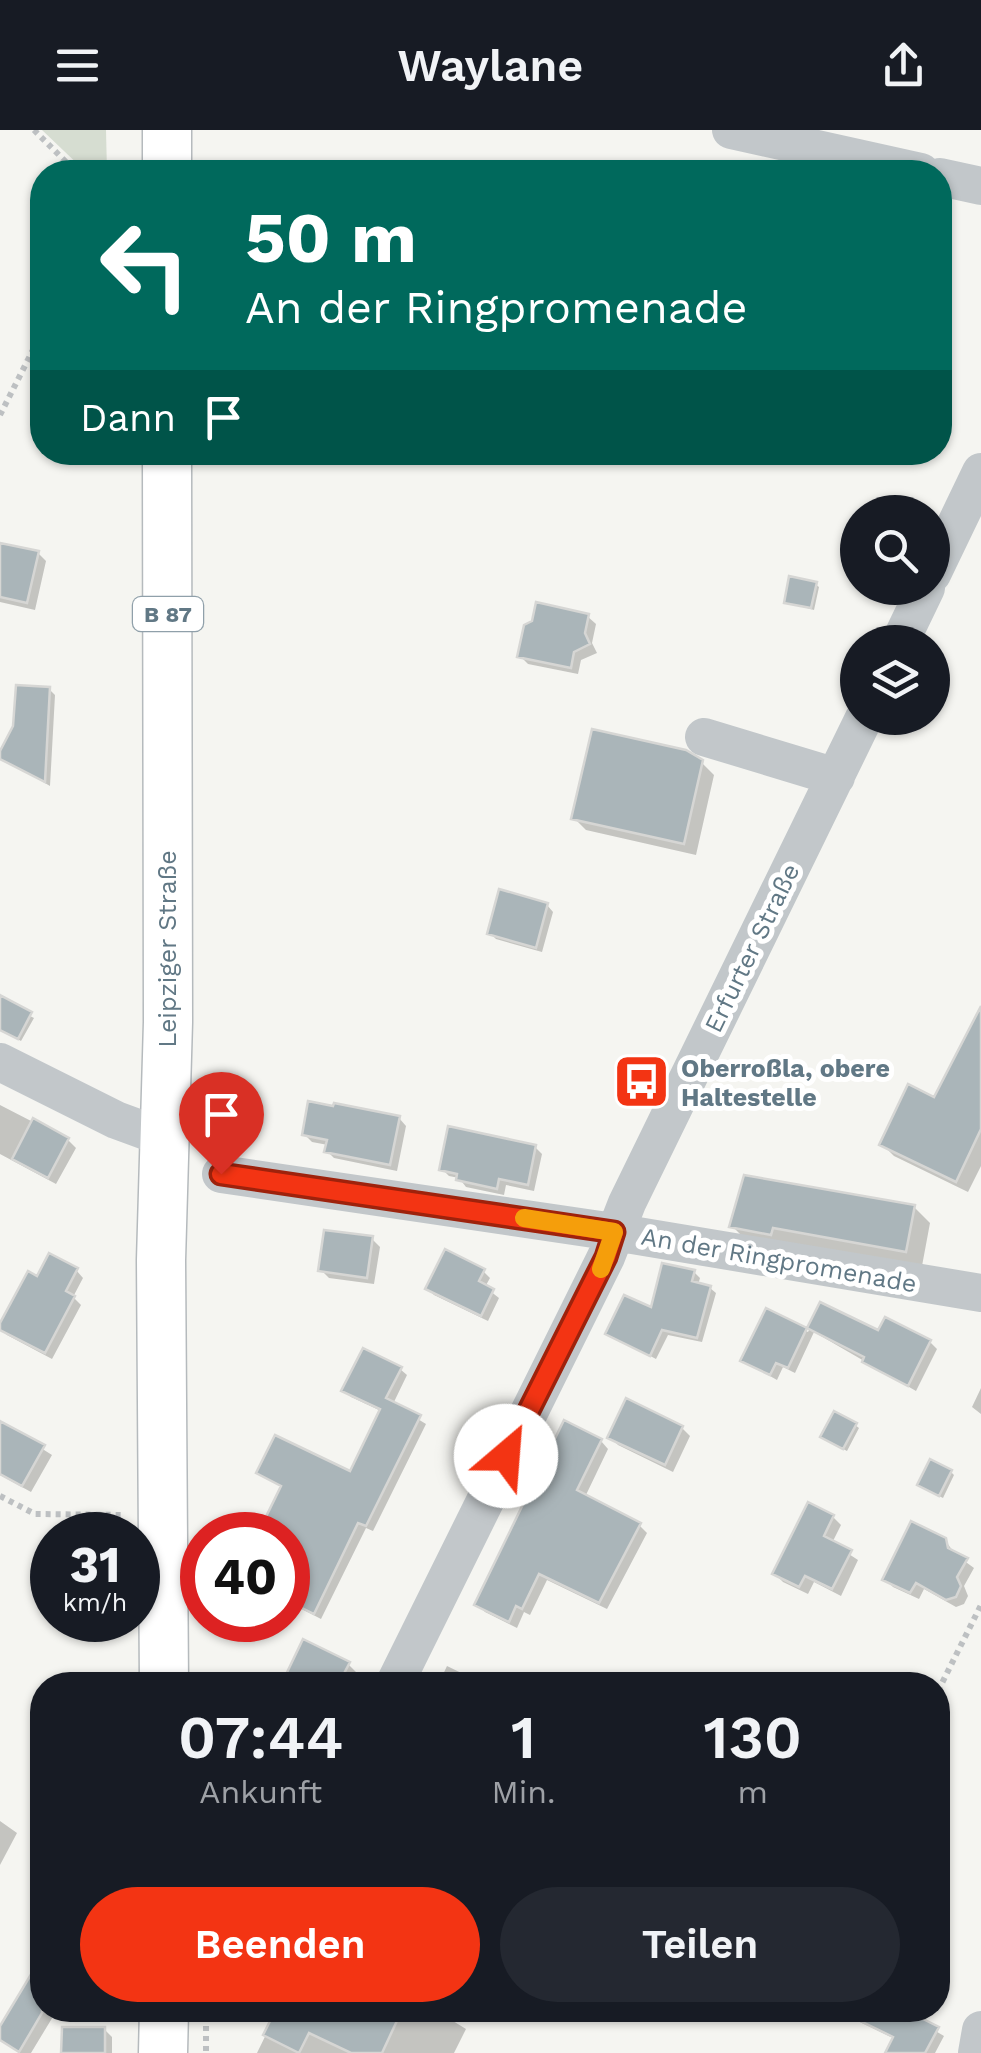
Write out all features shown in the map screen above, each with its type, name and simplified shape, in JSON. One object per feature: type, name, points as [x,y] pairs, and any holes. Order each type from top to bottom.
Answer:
[{"type":"main road","points":[[166,160],[167,130]]},
{"type":"main road","name":"Leipziger Straße","points":[[164,1672],[161,1260],[165,1138],[167,465]]},
{"type":"main road","points":[[163,2053],[164,2022]]},
{"type":"street","points":[[731,130],[867,160]]},
{"type":"street","points":[[952,180],[981,186]]},
{"type":"street","points":[[950,537],[981,472]]},
{"type":"street","name":"Erfurter Straße","points":[[400,1672],[606,1257],[614,1232],[856,735]]},
{"type":"street","points":[[704,737],[836,777]]},
{"type":"street","points":[[0,1062],[116,1120],[165,1138]]},
{"type":"street","name":"An der Ringpromenade","points":[[221,1174],[614,1232],[981,1293]]},
{"type":"street","points":[[977,2053],[981,2030]]},
{"type":"path","points":[[34,130],[64,160]]},
{"type":"path","points":[[0,414],[30,355]]},
{"type":"path","points":[[0,1496],[35,1514],[125,1515],[127,1497]]},
{"type":"path","points":[[948,1672],[981,1605]]},
{"type":"path","points":[[205,2022],[206,2053]]},
{"type":"shaded area","points":[[42,130],[106,130],[107,160],[73,160]]},
{"type":"building","points":[[0,543],[39,551],[27,603],[0,597]]},
{"type":"building","points":[[789,576],[817,582],[811,608],[784,603]]},
{"type":"building","points":[[536,602],[589,614],[585,633],[590,644],[574,652],[571,668],[517,657],[524,625],[532,621]]},
{"type":"building","points":[[16,685],[50,687],[45,782],[0,759],[13,726]]},
{"type":"building","points":[[592,729],[686,750],[703,760],[684,844],[571,819]]},
{"type":"building","points":[[499,889],[548,903],[536,948],[487,934]]},
{"type":"building","points":[[0,995],[32,1012],[18,1039],[0,1030]]},
{"type":"building","points":[[981,1006],[981,1129],[956,1182],[879,1145],[908,1084],[934,1097]]},
{"type":"building","points":[[308,1101],[400,1116],[390,1165],[324,1152],[327,1140],[302,1135]]},
{"type":"building","points":[[33,1118],[69,1138],[48,1178],[12,1159]]},
{"type":"building","points":[[448,1126],[536,1145],[528,1185],[499,1179],[497,1189],[456,1180],[457,1174],[439,1170]]},
{"type":"building","points":[[744,1175],[915,1205],[906,1252],[773,1228],[771,1235],[729,1227]]},
{"type":"building","points":[[324,1230],[373,1236],[367,1278],[318,1271]]},
{"type":"building","points":[[445,1249],[485,1269],[479,1281],[494,1289],[481,1316],[425,1289]]},
{"type":"building","points":[[49,1253],[78,1268],[66,1291],[75,1296],[45,1353],[0,1330],[0,1323],[28,1271],[37,1276]]},
{"type":"building","points":[[662,1263],[695,1270],[692,1281],[711,1286],[697,1338],[662,1330],[650,1356],[605,1334],[624,1295],[651,1307]]},
{"type":"building","points":[[820,1302],[878,1330],[885,1317],[931,1340],[908,1386],[862,1362],[864,1357],[807,1328]]},
{"type":"building","points":[[766,1308],[807,1328],[788,1368],[776,1363],[770,1375],[740,1361]]},
{"type":"building","points":[[363,1348],[402,1367],[386,1398],[421,1415],[366,1526],[358,1523],[314,1614],[310,1612],[310,1512],[268,1512],[281,1486],[256,1473],[275,1435],[350,1471],[380,1409],[341,1391]]},
{"type":"building","points":[[626,1398],[683,1426],[665,1465],[607,1438]]},
{"type":"building","points":[[834,1411],[857,1423],[843,1449],[820,1437]]},
{"type":"building","points":[[564,1420],[602,1439],[577,1490],[641,1523],[599,1603],[539,1574],[522,1609],[516,1606],[509,1622],[474,1605]]},
{"type":"building","points":[[0,1421],[45,1445],[22,1486],[0,1474]]},
{"type":"building","points":[[930,1459],[952,1470],[939,1496],[917,1485]]},
{"type":"building","points":[[808,1502],[834,1515],[824,1536],[852,1550],[832,1589],[805,1576],[799,1587],[772,1574]]},
{"type":"building","points":[[911,1521],[946,1538],[948,1548],[968,1558],[957,1577],[961,1586],[956,1597],[946,1600],[916,1583],[910,1593],[882,1580]]},
{"type":"building","points":[[302,1642],[309,1642],[350,1662],[345,1672],[287,1672]]},
{"type":"building","points":[[30,1976],[30,2022],[37,2022],[19,2052],[0,2040],[0,2026]]},
{"type":"building","points":[[270,2022],[396,2022],[382,2053],[351,2053],[309,2033],[299,2053],[263,2035]]},
{"type":"building","points":[[862,2022],[929,2022],[939,2027],[925,2053],[885,2053],[893,2037]]},
{"type":"building","points":[[62,2027],[105,2027],[105,2053],[61,2053]]},
{"type":"slow traffic","points":[[524,1218],[614,1232],[601,1269]]},
{"type":"place","name":"Oberroßla, obere Haltestelle","points":[[642,1082]]},
{"type":"route","points":[[221,1174],[614,1232],[606,1257],[506,1456]]}]
